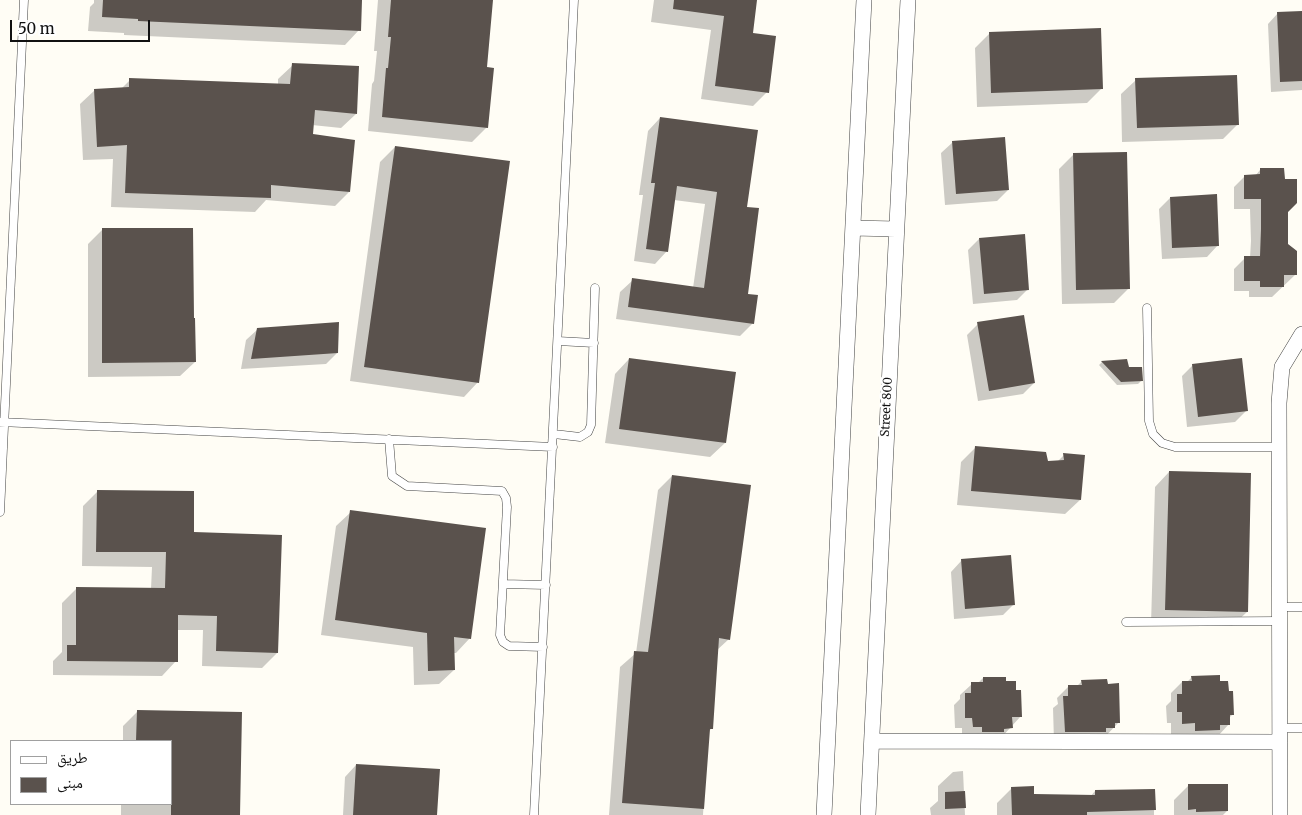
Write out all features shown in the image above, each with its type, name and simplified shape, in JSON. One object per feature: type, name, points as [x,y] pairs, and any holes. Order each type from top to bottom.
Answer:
[{"type":"street","points":[[824,815],[864,0]]},
{"type":"street","name":"Street 800","points":[[868,815],[908,0]]},
{"type":"street","points":[[853,228],[896,229]]},
{"type":"street","points":[[1280,815],[1279,403],[1282,367],[1302,334]]},
{"type":"street","points":[[872,740],[1280,735]]},
{"type":"lane","points":[[0,512],[2,422],[24,0]]},
{"type":"lane","points":[[534,815],[574,0]]},
{"type":"lane","points":[[554,434],[580,437],[588,432],[591,425],[596,288]]},
{"type":"lane","points":[[1147,308],[1149,421],[1153,434],[1162,443],[1175,447],[1279,447]]},
{"type":"lane","points":[[558,341],[594,343]]},
{"type":"lane","points":[[2,422],[553,447]]},
{"type":"lane","points":[[389,439],[392,476],[407,486],[502,491],[506,498],[507,507],[500,635],[503,642],[509,646],[543,647]]},
{"type":"lane","points":[[503,584],[546,585]]},
{"type":"lane","points":[[1126,622],[1280,614],[1302,607]]},
{"type":"lane","points":[[1280,735],[1302,728]]},
{"type":"building","points":[[103,0],[362,0],[361,31],[138,21],[138,19],[102,17]]},
{"type":"building","points":[[391,0],[493,0],[487,67],[494,68],[488,128],[382,117],[386,68],[388,68],[391,37],[388,37]]},
{"type":"building","points":[[674,0],[757,0],[753,33],[776,36],[769,93],[715,86],[724,16],[673,9]]},
{"type":"building","points":[[1302,11],[1302,81],[1280,82],[1277,12]]},
{"type":"building","points":[[1101,28],[1103,89],[991,93],[989,32]]},
{"type":"building","points":[[292,63],[359,66],[357,114],[315,110],[313,134],[355,140],[350,192],[271,185],[271,198],[125,193],[127,145],[97,147],[94,89],[129,87],[129,78],[290,84]]},
{"type":"building","points":[[1237,75],[1239,125],[1137,128],[1135,78]]},
{"type":"building","points":[[660,117],[758,130],[747,207],[759,208],[748,294],[758,295],[754,324],[628,307],[632,278],[704,288],[717,192],[677,186],[668,252],[646,249],[655,183],[651,183]]},
{"type":"building","points":[[1005,137],[1009,190],[956,194],[952,141]]},
{"type":"building","points":[[395,146],[510,161],[479,383],[364,367]]},
{"type":"building","points":[[1127,152],[1130,289],[1076,290],[1073,153]]},
{"type":"building","points":[[1260,168],[1284,168],[1285,179],[1297,179],[1297,203],[1288,212],[1288,244],[1297,251],[1297,275],[1284,275],[1284,287],[1260,287],[1260,281],[1244,281],[1244,256],[1260,256],[1261,199],[1244,199],[1244,175],[1260,174]]},
{"type":"building","points":[[1217,194],[1219,246],[1172,248],[1170,197]]},
{"type":"building","points":[[102,228],[193,228],[196,362],[102,363]]},
{"type":"building","points":[[1025,234],[1029,290],[984,294],[979,238]]},
{"type":"building","points":[[1024,315],[1035,383],[989,391],[977,322]]},
{"type":"building","points":[[339,322],[338,353],[251,359],[257,328]]},
{"type":"building","points":[[629,358],[736,372],[726,443],[619,429]]},
{"type":"building","points":[[1242,358],[1248,411],[1198,417],[1192,364]]},
{"type":"building","points":[[1127,359],[1129,367],[1142,367],[1143,381],[1121,382],[1101,361]]},
{"type":"building","points":[[975,446],[1046,452],[1048,461],[1064,460],[1063,453],[1085,455],[1081,500],[971,491]]},
{"type":"building","points":[[1169,471],[1251,473],[1248,612],[1165,610]]},
{"type":"building","points":[[672,475],[751,485],[730,640],[719,638],[713,729],[710,729],[704,809],[622,803],[634,651],[648,652]]},
{"type":"building","points":[[97,490],[194,491],[194,532],[282,535],[278,653],[216,651],[217,616],[178,615],[178,662],[67,661],[67,645],[76,645],[76,587],[165,588],[166,552],[96,552]]},
{"type":"building","points":[[350,510],[486,528],[471,639],[454,637],[455,670],[428,671],[427,633],[335,620]]},
{"type":"building","points":[[1011,555],[1015,605],[965,609],[961,559]]},
{"type":"building","points":[[1220,675],[1220,681],[1228,681],[1229,691],[1233,691],[1234,715],[1230,715],[1230,725],[1220,725],[1220,730],[1195,731],[1195,723],[1182,724],[1182,712],[1177,712],[1177,694],[1182,694],[1182,681],[1192,681],[1191,676]]},
{"type":"building","points":[[983,677],[1006,677],[1006,681],[1016,681],[1016,690],[1021,690],[1022,717],[1012,717],[1013,728],[1004,729],[1004,732],[982,732],[982,727],[973,727],[972,718],[965,718],[965,693],[971,693],[971,682],[983,682]]},
{"type":"building","points":[[1107,679],[1108,684],[1119,683],[1120,723],[1115,723],[1115,728],[1106,728],[1106,732],[1065,732],[1063,696],[1068,696],[1068,685],[1082,685],[1081,680]]},
{"type":"building","points":[[137,710],[242,712],[240,815],[171,815],[172,740],[136,740]]},
{"type":"building","points":[[356,764],[440,769],[437,815],[353,815]]},
{"type":"building","points":[[1188,784],[1228,784],[1228,811],[1196,812],[1196,809],[1188,810]]},
{"type":"building","points":[[1034,786],[1034,794],[1095,795],[1095,790],[1155,789],[1156,810],[1087,812],[1087,815],[1012,815],[1011,787]]},
{"type":"building","points":[[965,791],[966,808],[945,809],[945,792]]}]
